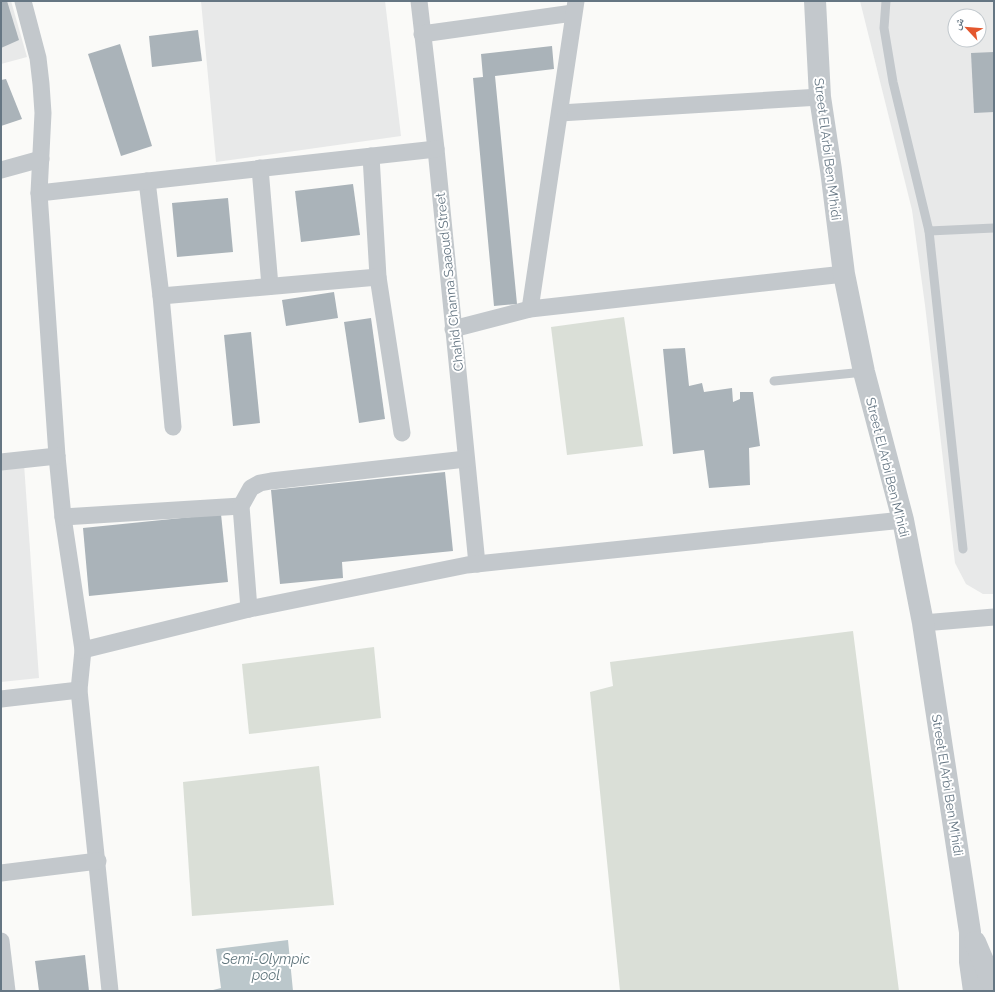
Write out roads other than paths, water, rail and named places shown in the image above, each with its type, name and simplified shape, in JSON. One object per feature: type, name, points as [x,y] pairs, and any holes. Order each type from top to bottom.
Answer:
[{"type":"street","points":[[23,1],[38,58],[43,113],[39,193],[57,456],[83,650],[79,690],[98,860],[110,991]]},
{"type":"street","name":"Chahid Channa Saaoud Street","points":[[419,1],[436,149],[477,564]]},
{"type":"street","name":"Street El Arbi Ben M'hidi","points":[[814,1],[820,97],[844,274],[864,372],[903,520],[923,623],[970,932],[970,962],[974,991]]},
{"type":"street","points":[[422,34],[574,7],[560,113],[530,309]]},
{"type":"street","points":[[560,113],[820,97]]},
{"type":"street","points":[[39,193],[436,149]]},
{"type":"street","points":[[371,156],[378,277],[402,433]]},
{"type":"street","points":[[1,170],[41,159]]},
{"type":"street","points":[[260,168],[270,286]]},
{"type":"street","points":[[147,181],[161,296],[173,427]]},
{"type":"street","points":[[453,329],[530,309],[844,274]]},
{"type":"street","points":[[161,296],[378,277]]},
{"type":"street","points":[[1,462],[57,456]]},
{"type":"street","points":[[249,608],[241,506],[251,488],[260,483],[466,459]]},
{"type":"street","points":[[64,517],[241,506]]},
{"type":"street","points":[[83,650],[249,608],[477,564],[903,520]]},
{"type":"street","points":[[923,623],[994,618]]},
{"type":"street","points":[[1,699],[79,690]]},
{"type":"street","points":[[1,873],[98,860]]},
{"type":"street","name":"Street El Arbi Ben M'hidi","points":[[970,932],[994,987]]},
{"type":"street","points":[[1,941],[7,991]]},
{"type":"lane","points":[[886,1],[884,28],[893,82],[929,232],[963,549]]},
{"type":"lane","points":[[929,232],[994,228]]},
{"type":"lane","points":[[774,381],[864,372]]},
{"type":"water","name":"Semi-Olympic pool","points":[[288,940],[293,991],[209,991],[221,988],[216,949]]}]
